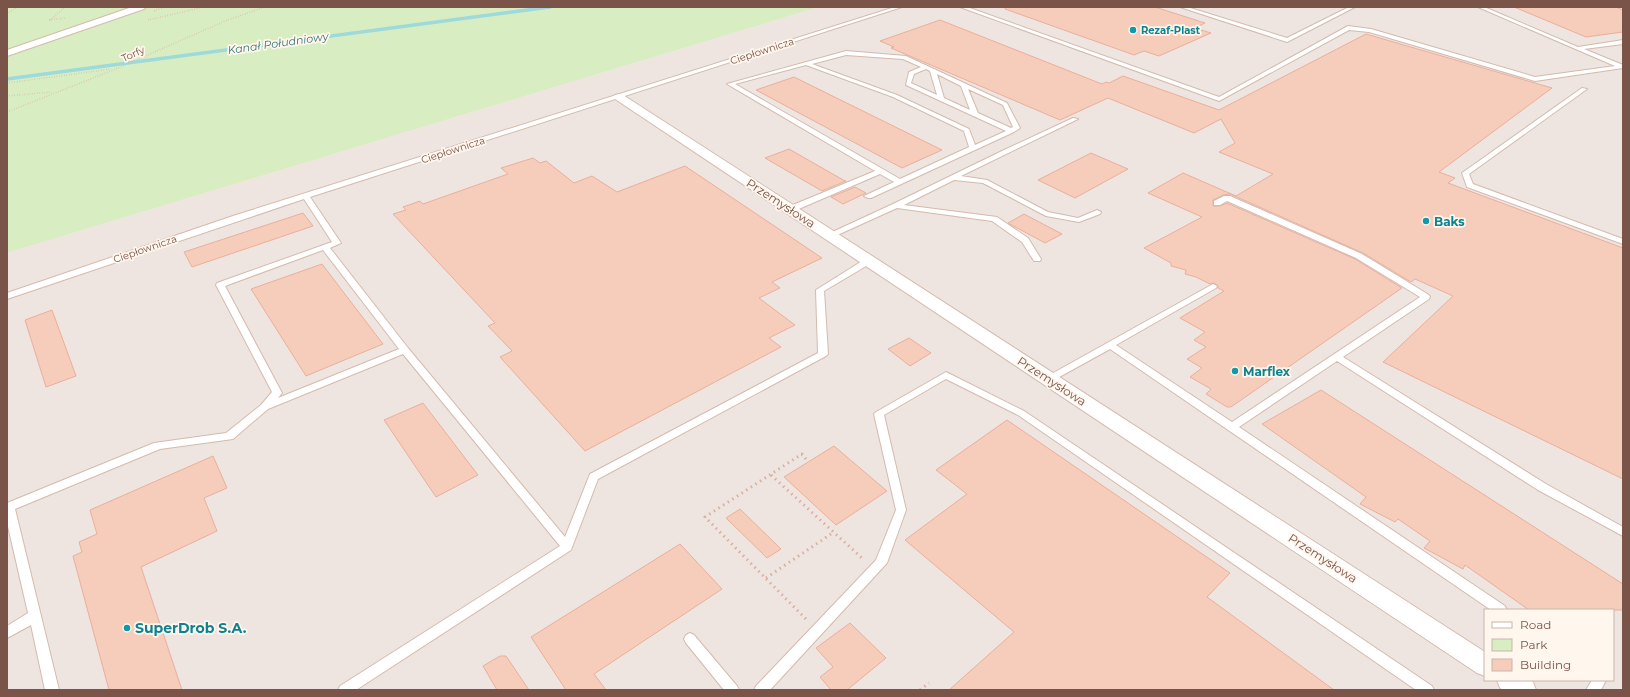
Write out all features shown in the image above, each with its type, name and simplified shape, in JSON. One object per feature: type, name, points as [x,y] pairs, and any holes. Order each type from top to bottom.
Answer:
[{"type":"street","points":[[7,53],[141,7]]},
{"type":"street","name":"Przemysłowa","points":[[619,97],[1484,663]]},
{"type":"street","points":[[1510,681],[1524,690]]},
{"type":"lane","name":"Ciepłownicza","points":[[7,296],[236,218],[900,7]]},
{"type":"lane","points":[[962,7],[1219,99],[1348,28],[1369,30],[1535,79],[1622,67],[1480,7]]},
{"type":"lane","points":[[1182,7],[1287,40],[1353,7]]},
{"type":"lane","points":[[1578,48],[1623,42]]},
{"type":"lane","points":[[868,196],[900,182],[973,148],[1012,131],[1017,128],[1005,104],[904,57],[846,53],[730,84],[900,182]]},
{"type":"lane","points":[[808,64],[895,96],[967,130],[973,148]]},
{"type":"lane","points":[[926,68],[911,73],[908,84],[1012,131]]},
{"type":"lane","points":[[933,71],[941,99]]},
{"type":"lane","points":[[963,84],[975,114]]},
{"type":"lane","points":[[1584,89],[1465,173],[1470,186],[1623,242]]},
{"type":"lane","points":[[830,235],[896,206],[955,178],[1004,152],[1076,119]]},
{"type":"lane","points":[[791,209],[880,171]]},
{"type":"lane","points":[[955,178],[985,181],[1046,214],[1079,220],[1097,212]]},
{"type":"lane","points":[[52,690],[8,508],[158,446],[229,436],[264,407],[277,393],[220,285],[337,243],[306,197]]},
{"type":"lane","points":[[1217,203],[1227,198],[1359,256],[1426,297],[1232,427]]},
{"type":"lane","points":[[896,206],[994,219],[1025,240],[1037,259]]},
{"type":"lane","points":[[324,247],[404,350],[567,547]]},
{"type":"lane","points":[[345,690],[567,547],[594,477],[823,354],[820,290],[870,260]]},
{"type":"lane","points":[[1050,379],[1213,286]]},
{"type":"lane","points":[[1110,345],[1500,609]]},
{"type":"lane","points":[[264,407],[404,350]]},
{"type":"lane","points":[[1337,357],[1542,487],[1623,532]]},
{"type":"lane","points":[[762,690],[881,563],[901,510],[878,414],[946,375],[1021,413],[1426,690]]},
{"type":"lane","points":[[7,633],[34,616]]},
{"type":"lane","points":[[690,639],[732,690]]},
{"type":"lane","points":[[1593,690],[1599,681]]},
{"type":"path","points":[[7,14],[17,7]]},
{"type":"path","name":"Torfy","points":[[7,112],[116,69],[224,21],[265,7]]},
{"type":"path","points":[[7,83],[116,69]]},
{"type":"path","points":[[7,96],[56,92]]},
{"type":"path","points":[[806,459],[802,454],[705,517],[818,630]]},
{"type":"path","points":[[771,475],[875,570]]},
{"type":"path","points":[[766,578],[834,532]]},
{"type":"path","points":[[920,690],[929,683]]},
{"type":"shaded area","points":[[819,7],[1623,7],[1623,690],[7,690],[7,253]]},
{"type":"green space","points":[[7,7],[819,7],[7,253]]},
{"type":"building","name":"Rezaf-Plast","points":[[1005,7],[1155,7],[1205,23],[1195,28],[1211,33],[1159,56],[1144,51],[1134,55],[1005,9]]},
{"type":"building","points":[[1514,7],[1616,7],[1623,10],[1623,32],[1586,37]]},
{"type":"building","points":[[940,20],[1102,84],[1106,82],[1109,83],[1123,76],[1219,110],[1366,34],[1552,88],[1439,172],[1455,178],[1448,183],[1623,248],[1623,479],[1383,362],[1453,296],[1415,279],[1411,282],[1363,253],[1230,194],[1223,195],[1213,200],[1213,206],[1220,206],[1227,203],[1355,259],[1402,288],[1231,407],[1227,407],[1206,394],[1211,389],[1190,377],[1202,368],[1187,359],[1206,347],[1194,340],[1205,332],[1180,318],[1224,291],[1218,288],[1218,286],[1214,283],[1210,284],[1196,277],[1185,274],[1186,270],[1171,266],[1171,263],[1144,248],[1202,217],[1148,193],[1183,173],[1236,196],[1273,174],[1219,152],[1235,143],[1221,119],[1194,133],[1108,98],[1060,120],[891,48],[894,47],[880,41]]},
{"type":"building","points":[[794,77],[942,150],[902,168],[756,90]]},
{"type":"building","points":[[789,149],[846,181],[822,191],[765,158]]},
{"type":"building","points":[[1091,153],[1128,169],[1075,198],[1038,180]]},
{"type":"building","points":[[533,158],[540,163],[546,161],[574,183],[592,176],[617,192],[685,166],[822,258],[772,282],[780,288],[759,298],[795,325],[769,338],[781,347],[585,451],[500,357],[512,351],[488,326],[495,323],[393,214],[406,210],[403,207],[420,201],[423,204],[508,174],[501,168]]},
{"type":"building","points":[[855,187],[866,193],[843,204],[831,197]]},
{"type":"building","points":[[303,213],[313,226],[192,267],[184,252]]},
{"type":"building","points":[[1024,214],[1062,234],[1045,243],[1008,223]]},
{"type":"building","points":[[322,264],[383,344],[306,376],[251,289]]},
{"type":"building","points":[[52,310],[76,376],[46,387],[25,320]]},
{"type":"building","points":[[909,338],[931,353],[910,366],[888,349]]},
{"type":"building","points":[[1321,390],[1623,584],[1623,610],[1528,609],[1465,565],[1463,569],[1424,548],[1430,541],[1398,519],[1395,522],[1360,504],[1366,497],[1262,424]]},
{"type":"building","points":[[423,403],[478,475],[436,497],[384,420]]},
{"type":"building","points":[[1007,420],[1230,573],[1207,597],[1334,690],[949,690],[1014,632],[905,540],[967,494],[936,470]]},
{"type":"building","points":[[834,446],[887,491],[836,525],[784,477]]},
{"type":"building","name":"SuperDrob S.A.","points":[[213,456],[227,488],[204,498],[217,531],[141,567],[182,690],[109,690],[73,556],[82,552],[79,542],[97,534],[90,510]]},
{"type":"building","points":[[740,509],[781,549],[767,558],[726,518]]},
{"type":"building","points":[[680,544],[722,589],[594,674],[606,690],[566,690],[531,637]]},
{"type":"building","points":[[850,623],[886,658],[847,690],[831,690],[820,677],[833,667],[816,648]]},
{"type":"building","points":[[500,656],[506,656],[529,690],[497,690],[483,666]]},
{"type":"waterway","name":"Kanał Południowy","points":[[7,79],[550,7]]},
{"type":"place","name":"Rezaf-Plast","points":[[1133,30]]},
{"type":"place","name":"Baks","points":[[1426,221]]},
{"type":"place","name":"Marflex","points":[[1235,371]]},
{"type":"place","name":"SuperDrob S.A.","points":[[127,628]]}]
